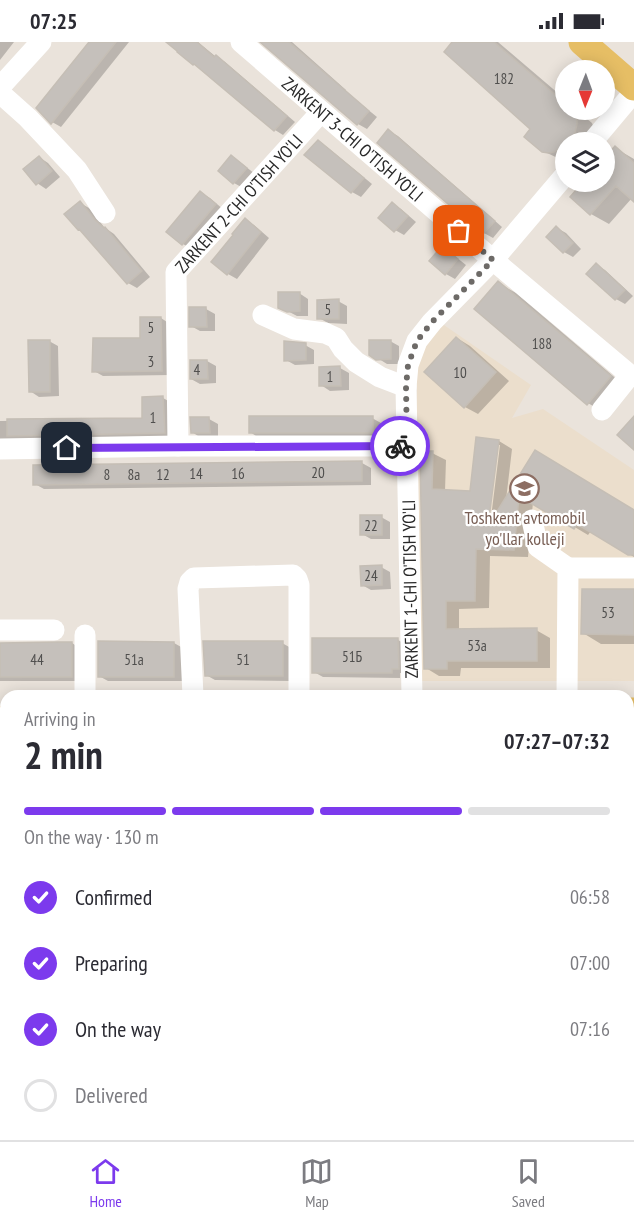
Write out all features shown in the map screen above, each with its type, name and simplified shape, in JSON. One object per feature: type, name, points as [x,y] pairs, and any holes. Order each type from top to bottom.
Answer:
[{"type":"main road","points":[[582,42],[613,55],[634,87]]},
{"type":"street","points":[[0,87],[41,42]]},
{"type":"street","name":"ZARKENT 3-CHI O'TISH YO'LI","points":[[241,42],[630,375],[602,410]]},
{"type":"street","points":[[600,132],[634,92]]},
{"type":"street","points":[[0,93],[28,118],[77,170],[105,213]]},
{"type":"street","name":"ZARKENT 2-CHI O'TISH YO'LI","points":[[178,446],[176,272],[321,112]]},
{"type":"street","name":"ZARKENT 1-CHI O'TISH YO'LI","points":[[412,690],[406,387],[408,365],[417,341],[432,322],[493,260],[555,187]]},
{"type":"street","points":[[263,315],[294,329],[325,333],[336,338],[343,350],[356,362],[380,377],[406,387]]},
{"type":"street","points":[[0,448],[407,446]]},
{"type":"street","points":[[532,520],[538,547],[568,568],[634,568]]},
{"type":"street","points":[[567,690],[568,568]]},
{"type":"street","points":[[193,690],[188,589],[190,582],[194,578],[293,575],[299,585],[299,690]]},
{"type":"street","points":[[0,630],[54,630]]},
{"type":"street","points":[[85,635],[85,690]]},
{"type":"shaded area","name":"Toshkent avtomobil yo'llar kolleji","points":[[441,323],[531,385],[512,418],[543,409],[634,470],[634,681],[415,681],[416,355]]},
{"type":"building","points":[[89,42],[116,42],[51,124],[36,108]]},
{"type":"building","points":[[166,42],[197,42],[214,57],[216,55],[287,116],[274,131]]},
{"type":"building","points":[[260,42],[289,42],[369,111],[357,125]]},
{"type":"building","points":[[452,42],[494,42],[555,95],[555,120],[577,120],[575,132],[555,132],[555,151],[542,152],[524,137],[530,129],[444,52]]},
{"type":"building","points":[[388,129],[495,221],[483,234],[377,143]]},
{"type":"building","points":[[318,140],[364,178],[351,193],[304,155]]},
{"type":"building","points":[[615,146],[634,163],[634,202],[616,186]]},
{"type":"building","points":[[231,155],[247,168],[233,184],[218,171]]},
{"type":"building","points":[[39,156],[52,171],[36,185],[23,169]]},
{"type":"building","points":[[200,191],[216,204],[182,245],[166,232]]},
{"type":"building","points":[[574,192],[611,192],[590,215],[570,197]]},
{"type":"building","points":[[80,201],[142,271],[127,284],[64,214]]},
{"type":"building","points":[[392,202],[408,216],[394,232],[378,218]]},
{"type":"building","points":[[245,218],[261,232],[227,275],[211,262]]},
{"type":"building","points":[[556,226],[573,243],[563,253],[546,237]]},
{"type":"building","points":[[442,246],[458,259],[445,275],[429,261]]},
{"type":"building","points":[[596,263],[625,290],[615,300],[586,274]]},
{"type":"building","points":[[498,281],[611,376],[587,405],[474,309]]},
{"type":"building","points":[[278,292],[300,292],[300,311],[287,312],[278,308]]},
{"type":"building","points":[[339,299],[339,319],[317,319],[317,300]]},
{"type":"building","points":[[189,307],[206,307],[207,327],[189,327]]},
{"type":"building","points":[[140,317],[161,317],[162,371],[92,372],[93,338],[140,338]]},
{"type":"building","points":[[456,337],[496,372],[464,408],[424,372]]},
{"type":"building","points":[[28,340],[50,340],[50,392],[29,392]]},
{"type":"building","points":[[369,340],[391,340],[391,359],[376,360],[369,355]]},
{"type":"building","points":[[284,341],[306,343],[306,360],[284,361]]},
{"type":"building","points":[[190,360],[207,360],[208,379],[190,379]]},
{"type":"building","points":[[340,366],[341,386],[319,386],[319,367]]},
{"type":"building","points":[[163,396],[165,433],[7,436],[7,419],[142,418],[142,397]]},
{"type":"building","points":[[249,416],[373,416],[373,433],[249,433]]},
{"type":"building","points":[[634,416],[634,450],[617,435]]},
{"type":"building","points":[[190,417],[209,417],[210,433],[191,433]]},
{"type":"building","points":[[476,437],[499,440],[488,526],[535,450],[634,510],[634,555],[628,555],[577,524],[574,529],[519,496],[514,550],[476,549],[475,601],[446,601],[446,629],[537,628],[537,661],[447,661],[447,669],[424,669],[420,451],[433,451],[432,489],[470,491]]},
{"type":"building","points":[[362,461],[362,481],[33,485],[33,465]]},
{"type":"building","points":[[360,515],[382,515],[382,535],[360,535]]},
{"type":"building","points":[[382,565],[382,585],[361,586],[360,566]]},
{"type":"building","points":[[582,589],[634,589],[634,635],[581,634]]},
{"type":"building","points":[[312,638],[398,638],[399,669],[392,669],[392,673],[312,673]]},
{"type":"building","points":[[98,641],[174,642],[174,677],[98,677]]},
{"type":"building","points":[[203,641],[283,641],[283,676],[205,676]]},
{"type":"building","points":[[72,642],[72,677],[0,677],[0,643]]},
{"type":"way so far","points":[[400,446],[407,446],[408,365],[417,341],[432,322],[493,260],[459,231]]},
{"type":"place","name":"Toshkent avtomobil yo'llar kolleji","points":[[525,488]]},
{"type":"route","points":[[67,448],[400,446]]}]
